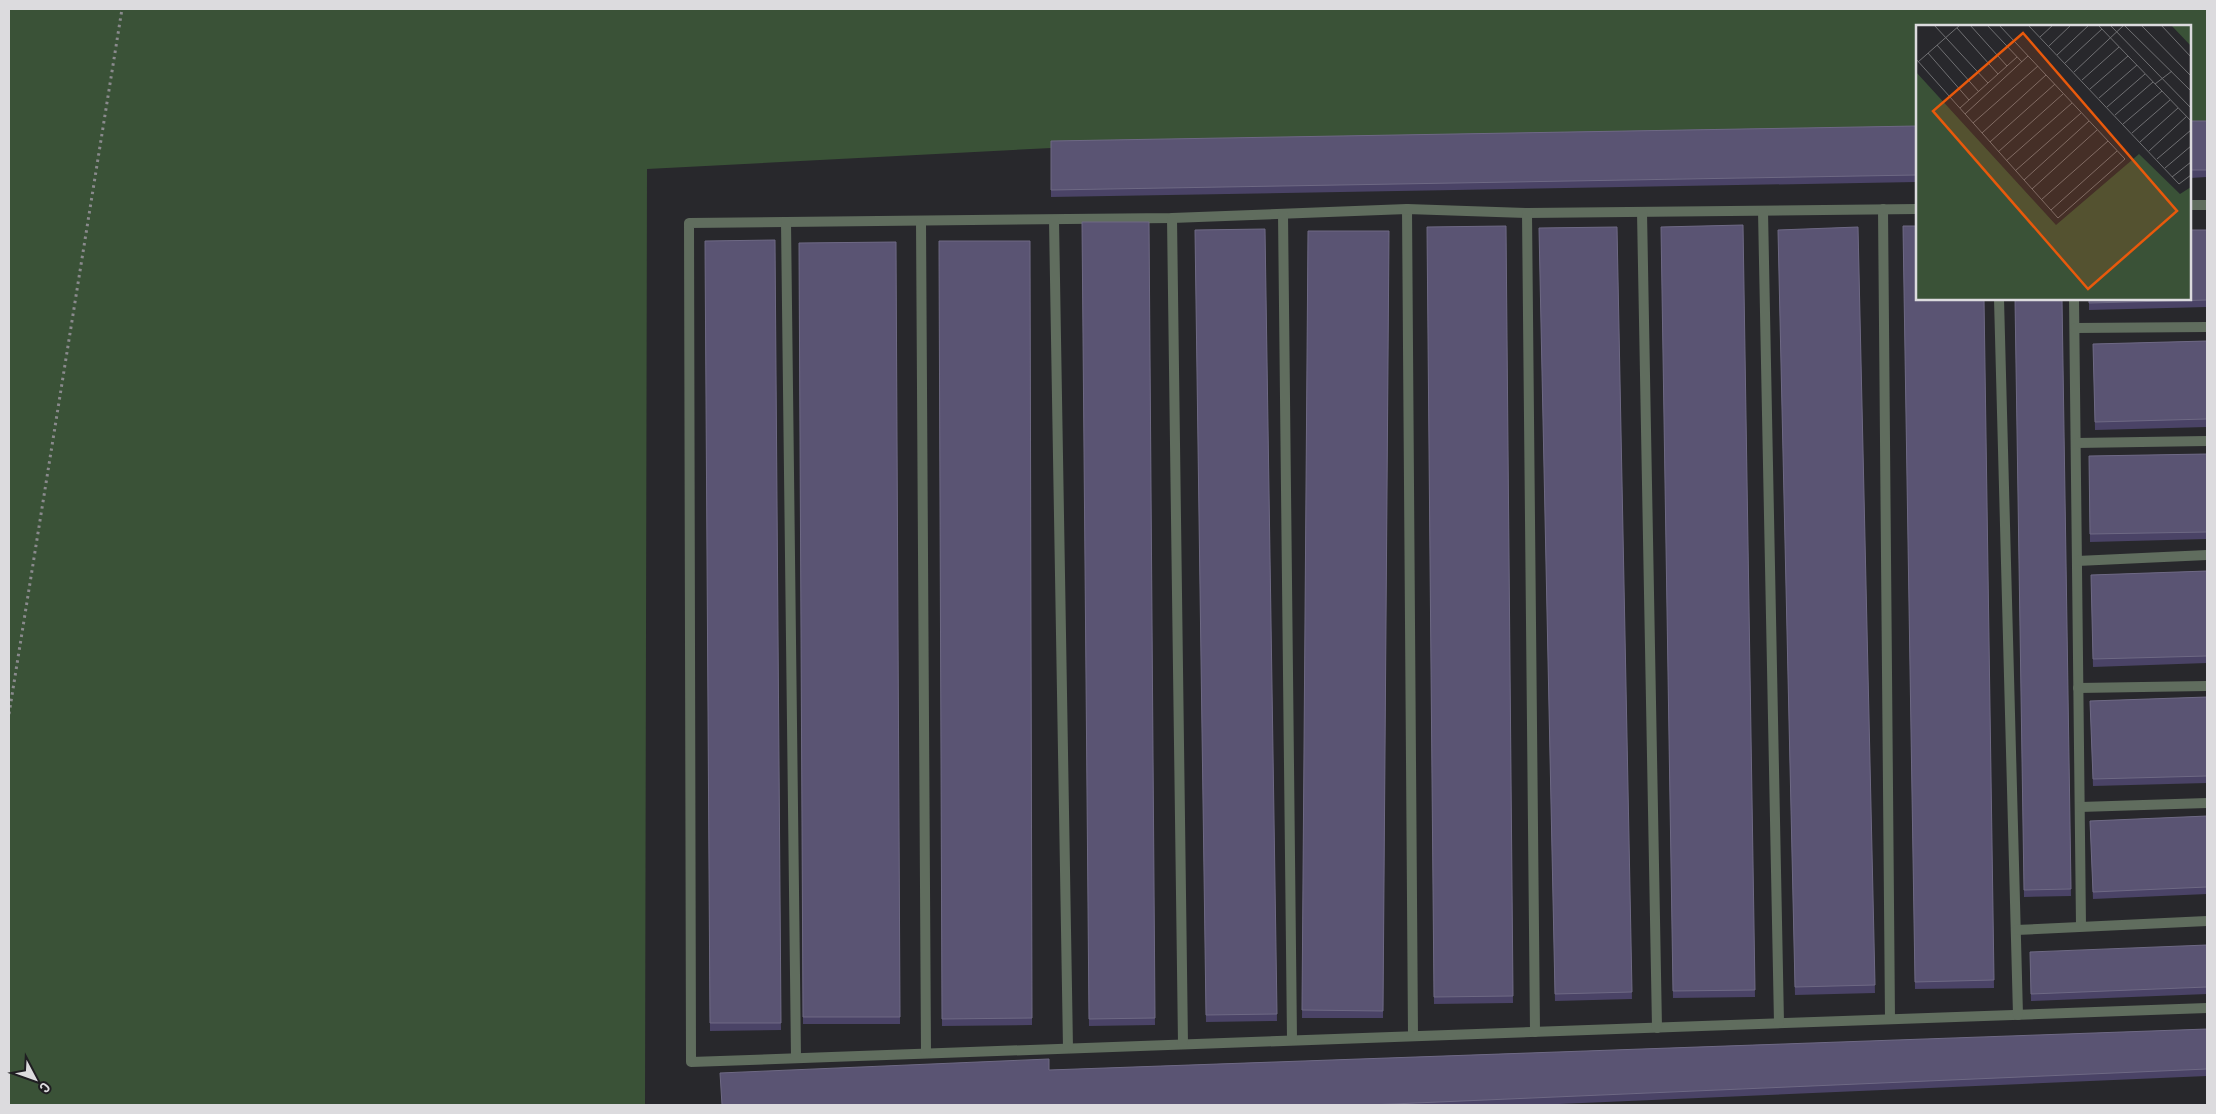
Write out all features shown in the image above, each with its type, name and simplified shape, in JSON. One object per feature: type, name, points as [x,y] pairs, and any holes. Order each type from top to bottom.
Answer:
[{"type":"lane","points":[[2191,205],[2207,205]]},
{"type":"lane","points":[[1916,209],[1527,213],[1407,209],[1172,218],[689,223],[691,1062],[2207,1008]]},
{"type":"lane","points":[[1407,209],[1413,1036]]},
{"type":"lane","points":[[1883,209],[1890,1019]]},
{"type":"lane","points":[[1763,211],[1779,1023]]},
{"type":"lane","points":[[1642,212],[1657,1028]]},
{"type":"lane","points":[[1527,213],[1535,1032]]},
{"type":"lane","points":[[1283,214],[1292,1040]]},
{"type":"lane","points":[[1172,218],[1183,1044]]},
{"type":"lane","points":[[1054,220],[1068,1048]]},
{"type":"lane","points":[[921,221],[926,1053]]},
{"type":"lane","points":[[786,222],[796,1058]]},
{"type":"lane","points":[[1999,300],[2018,1015]]},
{"type":"lane","points":[[2074,300],[2081,926]]},
{"type":"lane","points":[[2075,328],[2207,327]]},
{"type":"lane","points":[[2076,443],[2207,441]]},
{"type":"lane","points":[[2077,562],[2207,555]]},
{"type":"lane","points":[[2078,688],[2207,686]]},
{"type":"lane","points":[[2080,807],[2207,803]]},
{"type":"lane","points":[[2016,930],[2207,922]]},
{"type":"path","points":[[9,714],[122,9]]},
{"type":"green space","points":[[9,9],[2207,9],[2207,128],[2191,128],[2191,25],[1916,25],[1916,133],[1051,148],[647,169],[645,1105],[9,1105]]},
{"type":"building","points":[[2191,121],[2207,121],[2207,170],[2191,170]]},
{"type":"building","points":[[1916,126],[1916,175],[1051,190],[1051,141]]},
{"type":"building","points":[[1082,222],[1149,222],[1155,1018],[1089,1019]]},
{"type":"building","points":[[1743,225],[1755,990],[1673,991],[1661,227]]},
{"type":"building","points":[[1506,226],[1513,996],[1434,997],[1427,227]]},
{"type":"building","points":[[1903,226],[1916,226],[1916,300],[1984,300],[1994,980],[1915,982]]},
{"type":"building","points":[[1617,227],[1632,992],[1555,994],[1539,228]]},
{"type":"building","points":[[1858,227],[1875,985],[1795,987],[1778,230]]},
{"type":"building","points":[[1265,229],[1277,1014],[1206,1015],[1195,230]]},
{"type":"building","points":[[2191,230],[2207,230],[2207,300],[2089,303],[2089,300],[2191,300]]},
{"type":"building","points":[[1308,231],[1389,231],[1383,1011],[1302,1010]]},
{"type":"building","points":[[775,240],[781,1023],[710,1023],[705,241]]},
{"type":"building","points":[[939,241],[1030,241],[1032,1018],[942,1019]]},
{"type":"building","points":[[896,242],[900,1017],[803,1017],[799,243]]},
{"type":"building","points":[[2015,300],[2062,300],[2071,889],[2024,890]]},
{"type":"building","points":[[2207,341],[2207,419],[2095,422],[2093,344]]},
{"type":"building","points":[[2207,454],[2207,532],[2090,534],[2089,456]]},
{"type":"building","points":[[2207,571],[2207,656],[2093,659],[2091,575]]},
{"type":"building","points":[[2207,697],[2207,776],[2093,779],[2090,701]]},
{"type":"building","points":[[2207,816],[2207,887],[2093,892],[2090,821]]},
{"type":"building","points":[[2207,945],[2207,987],[2031,994],[2030,952]]},
{"type":"building","points":[[2207,1029],[2207,1069],[1369,1105],[722,1105],[720,1073],[1049,1059],[1049,1070]]}]
